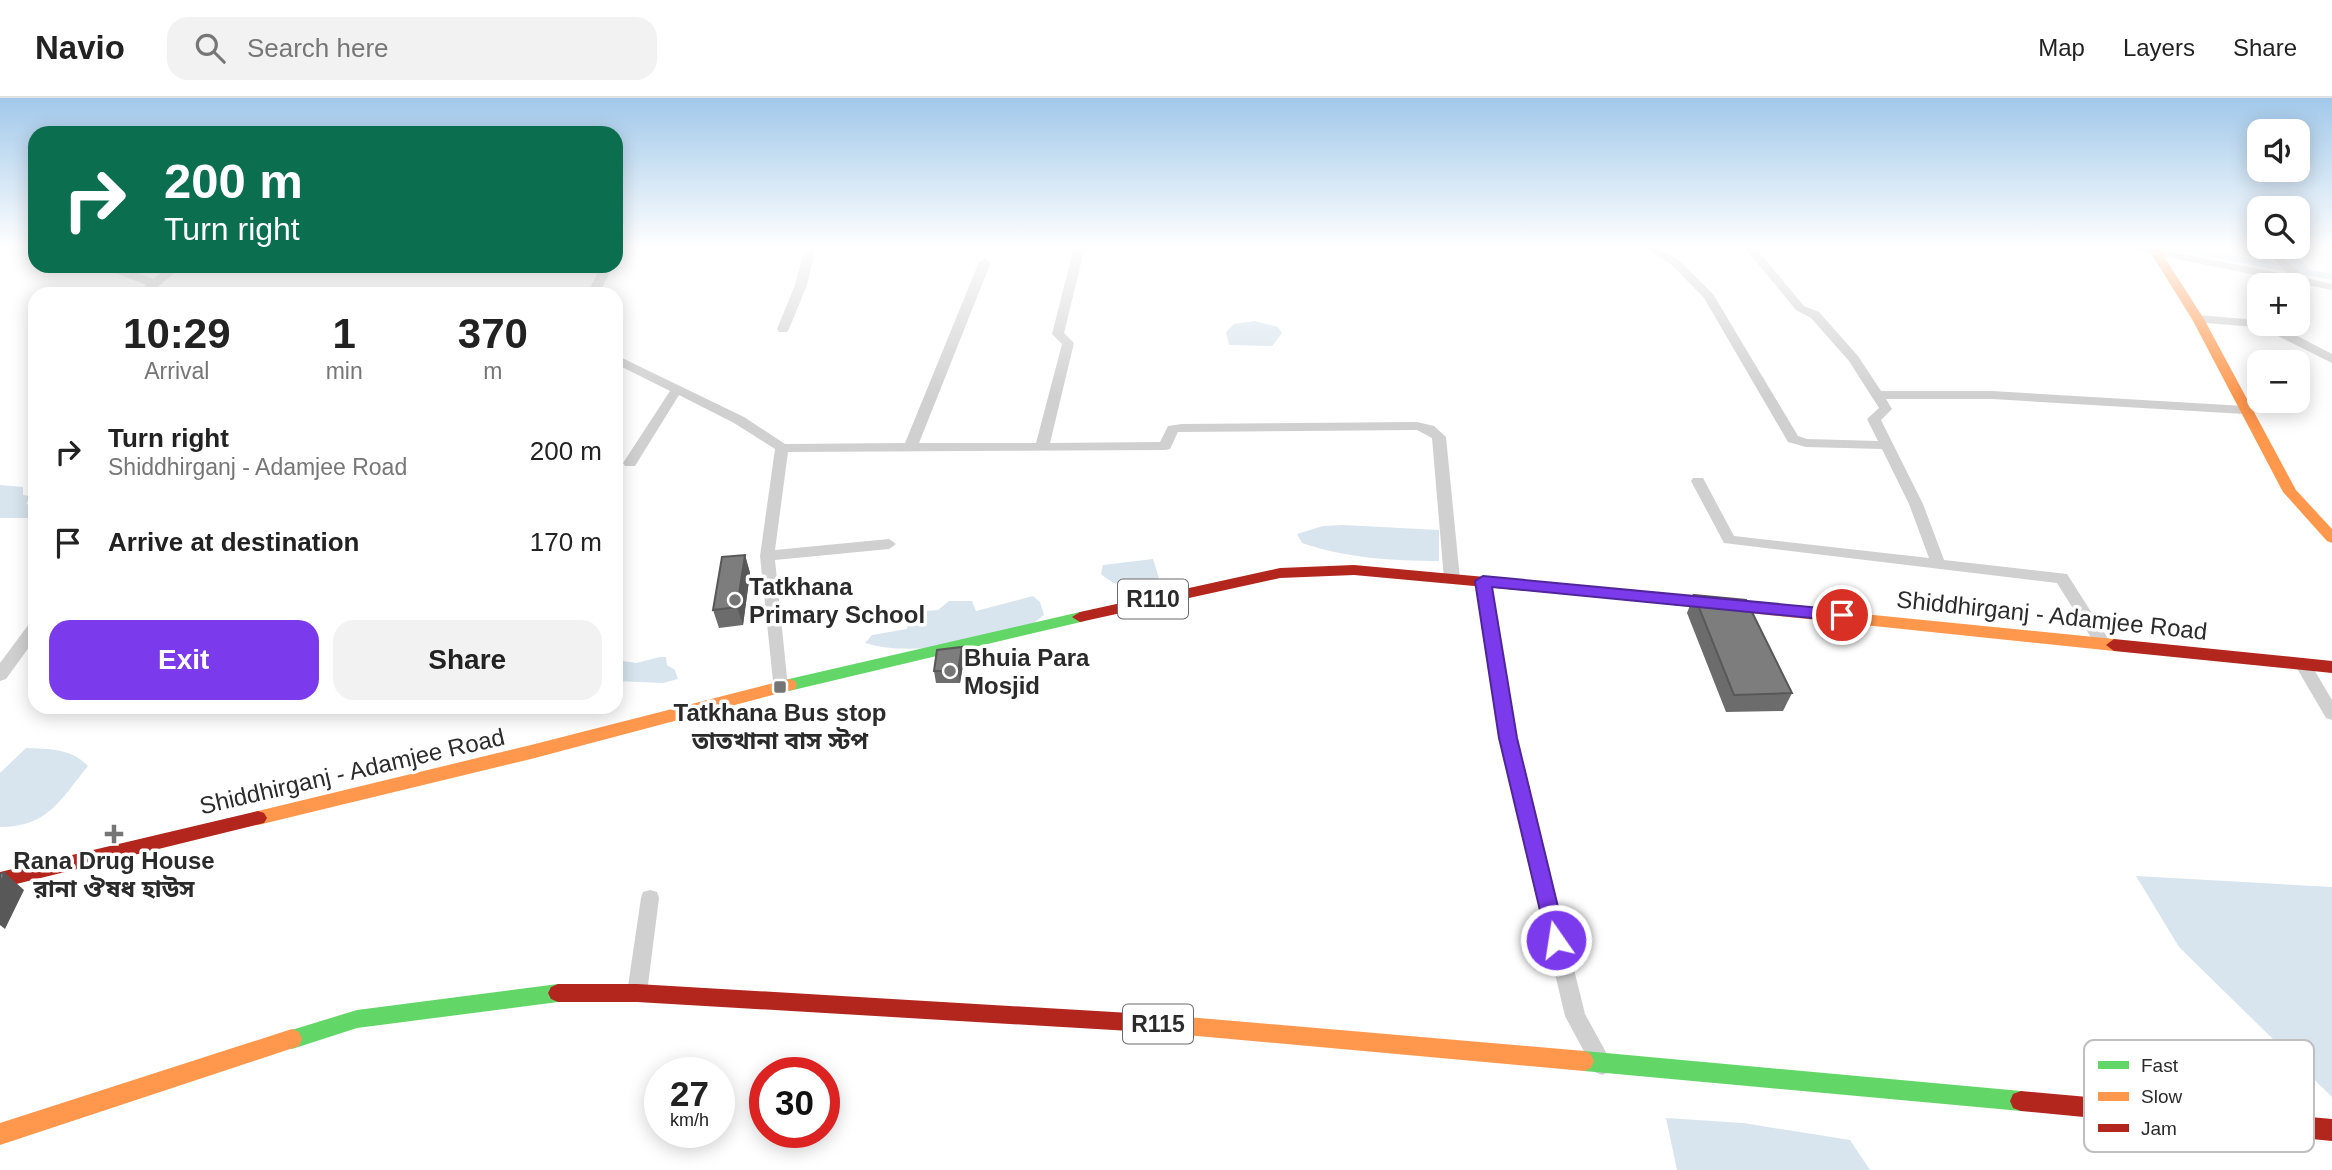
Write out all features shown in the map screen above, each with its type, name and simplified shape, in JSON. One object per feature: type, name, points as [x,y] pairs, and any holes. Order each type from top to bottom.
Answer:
[{"type":"main road","points":[[2184,297],[2290,492],[2332,538]]},
{"type":"main road","name":"Shiddhirganj - Adamjee Road","points":[[0,880],[531,752],[780,687],[1185,591],[1280,573],[1354,570],[1483,581],[2332,667]]},
{"type":"main road","name":"R115","points":[[0,1134],[134,1088],[357,1019],[563,992],[637,993],[1198,1026],[2084,1108]]},
{"type":"main road","name":"R115","points":[[2314,1128],[2332,1130]]},
{"type":"street","points":[[783,329],[797,297]]},
{"type":"street","points":[[911,446],[971,297]]},
{"type":"street","points":[[1041,447],[1068,343],[1058,334],[1067,297]]},
{"type":"street","points":[[1710,297],[1735,345],[1793,439],[1805,443],[1886,445]]},
{"type":"street","points":[[1791,297],[1800,308],[1815,315],[1880,395],[1886,409],[1874,419],[1916,504],[1940,565]]},
{"type":"street","points":[[2198,319],[2257,324],[2280,332],[2332,359]]},
{"type":"street","points":[[623,362],[739,420],[782,448],[1166,446],[1173,429],[1182,428],[1417,426],[1429,429],[1439,438],[1452,579]]},
{"type":"street","points":[[630,463],[677,389]]},
{"type":"street","points":[[1880,395],[1992,394],[2244,410]]},
{"type":"street","points":[[780,687],[767,556],[782,448]]},
{"type":"street","points":[[1698,481],[1729,540],[2062,579],[2103,643]]},
{"type":"street","points":[[767,556],[889,544]]},
{"type":"street","points":[[1483,581],[1508,738],[1575,1016],[1602,1065]]},
{"type":"street","points":[[0,675],[28,637]]},
{"type":"street","points":[[2302,665],[2332,714]]},
{"type":"street","points":[[637,993],[650,898]]},
{"type":"shaded area","points":[[1255,321],[1278,327],[1282,333],[1272,346],[1229,345],[1226,332],[1234,324]]},
{"type":"shaded area","points":[[0,485],[23,487],[23,495],[28,496],[28,518],[0,518]]},
{"type":"shaded area","points":[[1323,526],[1439,530],[1439,561],[1387,559],[1335,552],[1302,543],[1297,534]]},
{"type":"shaded area","points":[[1153,559],[1159,578],[1143,583],[1122,585],[1101,574],[1103,565]]},
{"type":"shaded area","points":[[1033,596],[1040,602],[1044,615],[1029,627],[927,648],[906,649],[865,643],[872,635],[907,629],[909,612],[938,610],[949,601],[972,601],[976,611]]},
{"type":"shaded area","points":[[666,657],[667,665],[675,670],[678,679],[663,683],[623,681],[623,661],[636,663]]},
{"type":"shaded area","points":[[26,748],[67,753],[88,766],[61,800],[42,817],[16,826],[0,827],[0,773]]},
{"type":"shaded area","points":[[2136,876],[2332,887],[2332,1097],[2314,1079],[2314,1040],[2274,1040],[2179,947]]},
{"type":"shaded area","points":[[1666,1118],[1743,1123],[1850,1140],[1870,1170],[1677,1170]]},
{"type":"building","points":[[745,555],[737,607],[713,610],[722,557]]},
{"type":"building","points":[[1694,595],[1746,600],[1792,693],[1734,695]]},
{"type":"building","points":[[962,647],[958,671],[934,671],[937,650]]},
{"type":"traffic: fast","points":[[789,685],[1080,617]]},
{"type":"traffic: fast","points":[[292,1039],[357,1019],[558,993]]},
{"type":"traffic: fast","points":[[1584,1061],[2021,1101]]},
{"type":"traffic: slow","points":[[2184,297],[2290,492],[2332,538]]},
{"type":"traffic: slow","points":[[1563,589],[2114,645]]},
{"type":"traffic: slow","points":[[258,818],[531,752],[789,685]]},
{"type":"traffic: slow","points":[[1164,1024],[1584,1061]]},
{"type":"traffic: slow","points":[[0,1134],[292,1039]]},
{"type":"traffic: jam","points":[[1080,617],[1280,573],[1354,570],[1563,589]]},
{"type":"traffic: jam","points":[[2114,645],[2332,667]]},
{"type":"traffic: jam","points":[[0,880],[258,818]]},
{"type":"traffic: jam","points":[[558,993],[637,993],[1164,1024]]},
{"type":"traffic: jam","points":[[2021,1101],[2084,1107]]},
{"type":"traffic: jam","points":[[2314,1128],[2332,1130]]},
{"type":"place","name":"Tatkhana Primary School","points":[[735,600]]},
{"type":"place","name":"Bhuia Para Mosjid","points":[[950,671]]},
{"type":"place","name":"Tatkhana Bus stop তাতখানা বাস স্টপ","points":[[780,687]]},
{"type":"place","name":"Rana Drug House রানা ঔষধ হাউস","points":[[114,834]]},
{"type":"route","points":[[1556,940],[1508,738],[1483,581],[1842,615]]}]
